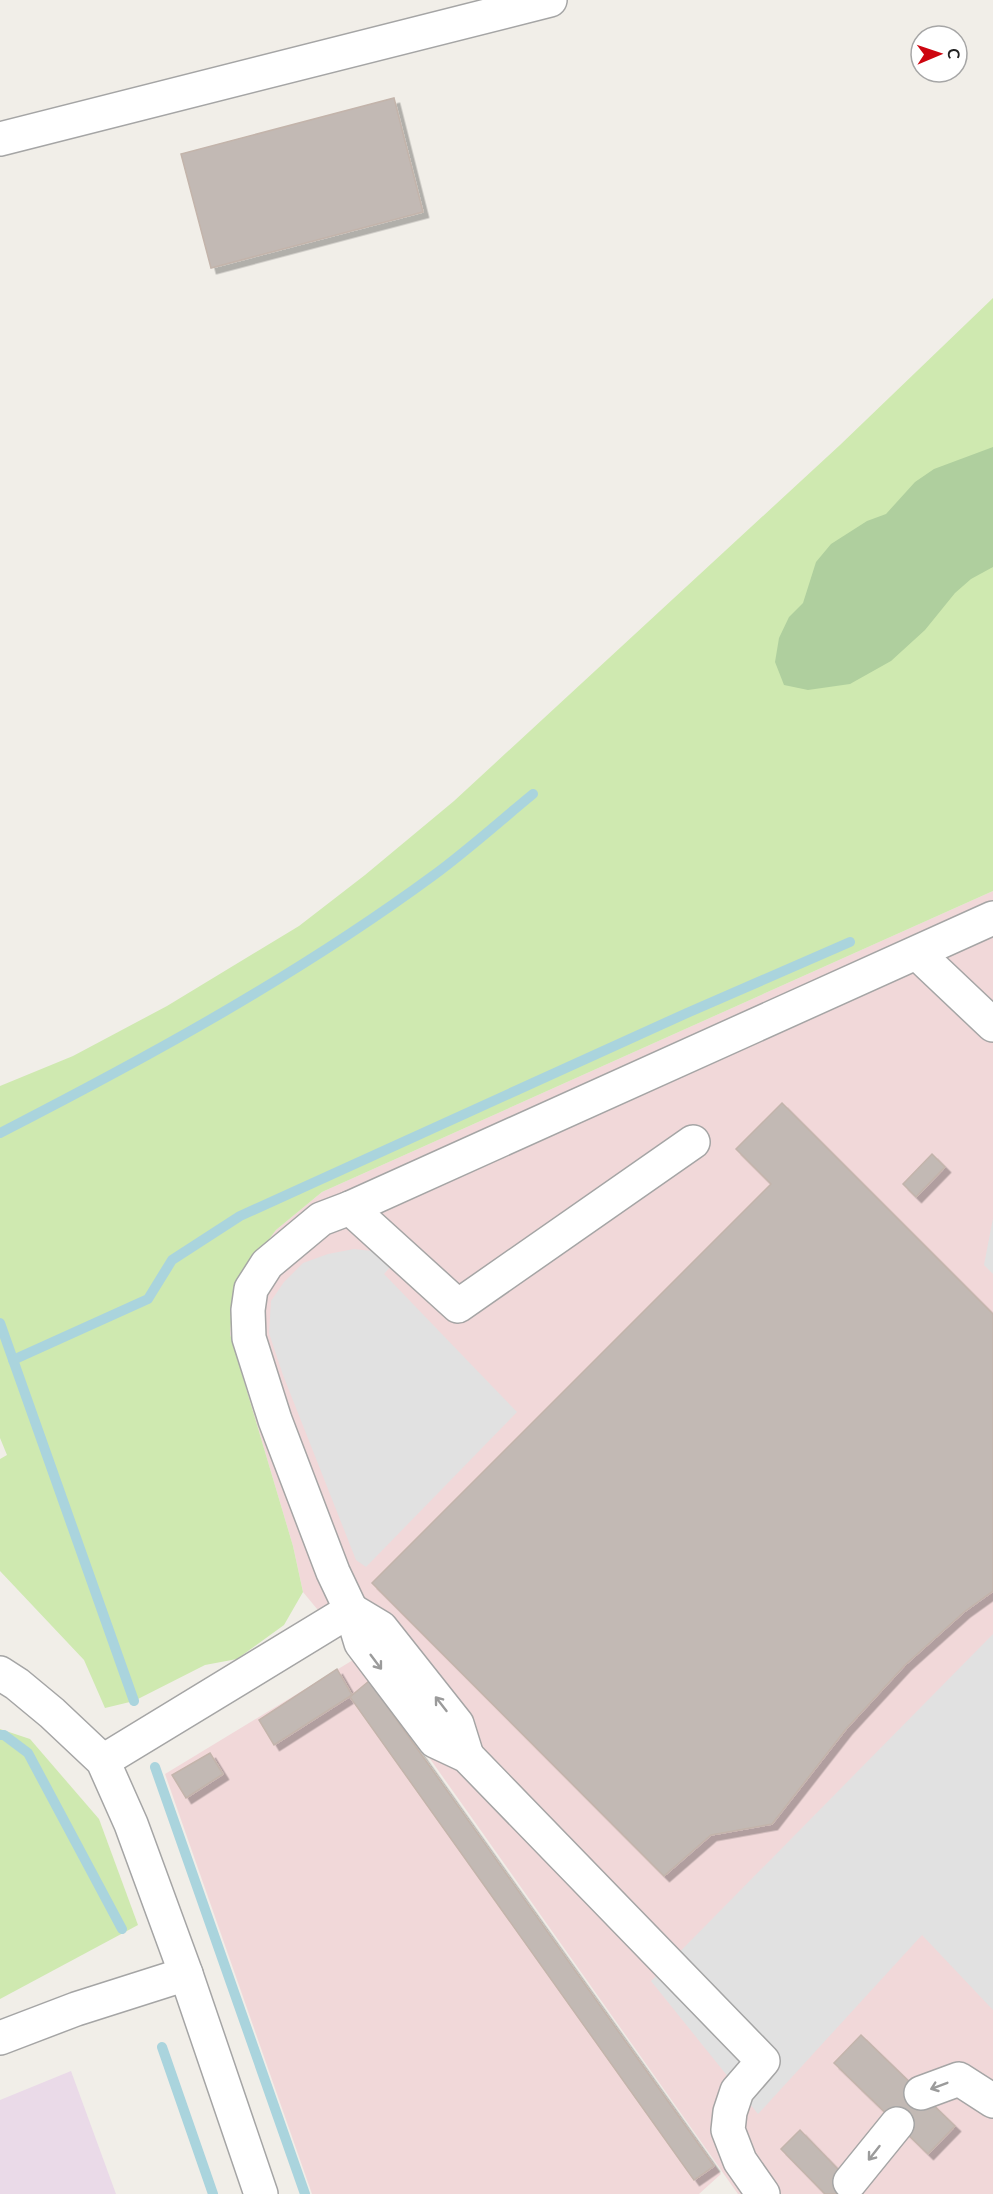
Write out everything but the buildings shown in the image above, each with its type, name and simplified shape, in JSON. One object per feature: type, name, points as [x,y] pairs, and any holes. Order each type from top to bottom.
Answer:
[{"type":"street","points":[[0,139],[550,0]]},
{"type":"street","points":[[763,2194],[740,2161],[728,2130],[730,2112],[737,2091],[763,2061],[467,1756],[457,1724],[381,1628],[351,1610],[333,1572],[275,1420],[249,1338],[248,1310],[251,1290],[267,1264],[321,1219],[350,1208],[993,918]]},
{"type":"street","points":[[917,953],[993,1025]]},
{"type":"street","points":[[350,1208],[458,1306],[693,1142]]},
{"type":"street","points":[[103,1761],[351,1610]]},
{"type":"street","points":[[0,1672],[52,1713],[103,1761],[131,1824],[186,1974],[261,2194]]},
{"type":"street","points":[[0,2038],[76,2009],[186,1974]]},
{"type":"street","points":[[921,2093],[959,2079],[993,2101]]},
{"type":"street","points":[[850,2182],[897,2124]]},
{"type":"shaded area","points":[[993,891],[993,2194],[738,2194],[365,1667],[303,1592],[293,1546],[230,1334],[233,1299],[249,1266],[276,1230],[322,1192]]},
{"type":"shaded area","points":[[993,1218],[993,1274],[984,1265]]},
{"type":"shaded area","points":[[354,1249],[372,1251],[391,1266],[384,1274],[517,1412],[366,1567],[356,1560],[283,1375],[269,1333],[271,1301],[284,1282],[303,1263],[328,1254]]},
{"type":"shaded area","points":[[993,1634],[993,2010],[922,1935],[758,2114],[651,1981]]},
{"type":"shaded area","points":[[353,1660],[721,2174],[699,2194],[312,2194],[165,1774]]},
{"type":"shaded area","points":[[71,2071],[116,2194],[0,2194],[0,2100]]},
{"type":"green space","points":[[993,298],[993,891],[322,1192],[276,1230],[249,1266],[233,1299],[230,1334],[293,1546],[303,1592],[284,1625],[237,1659],[205,1665],[134,1701],[105,1708],[84,1660],[0,1571],[0,1459],[7,1455],[0,1438],[0,1086],[73,1056],[167,1006],[299,926],[365,875],[454,801],[840,445]]},
{"type":"green space","points":[[993,447],[993,567],[971,579],[955,593],[925,630],[891,661],[850,684],[808,690],[784,685],[775,662],[779,638],[789,617],[803,603],[816,562],[831,544],[867,521],[886,514],[915,482],[934,469]]},
{"type":"green space","points":[[0,1729],[30,1739],[99,1819],[138,1925],[0,1999]]},
{"type":"waterway","points":[[0,1133],[167,1044],[330,947],[434,875],[533,794]]},
{"type":"waterway","points":[[13,1360],[148,1299],[172,1260],[240,1216],[687,1013],[850,942]]},
{"type":"waterway","points":[[0,1323],[134,1701]]},
{"type":"waterway","points":[[0,1735],[4,1735],[28,1753],[122,1929]]},
{"type":"waterway","points":[[155,1767],[305,2194]]},
{"type":"waterway","points":[[162,2047],[213,2194]]}]
